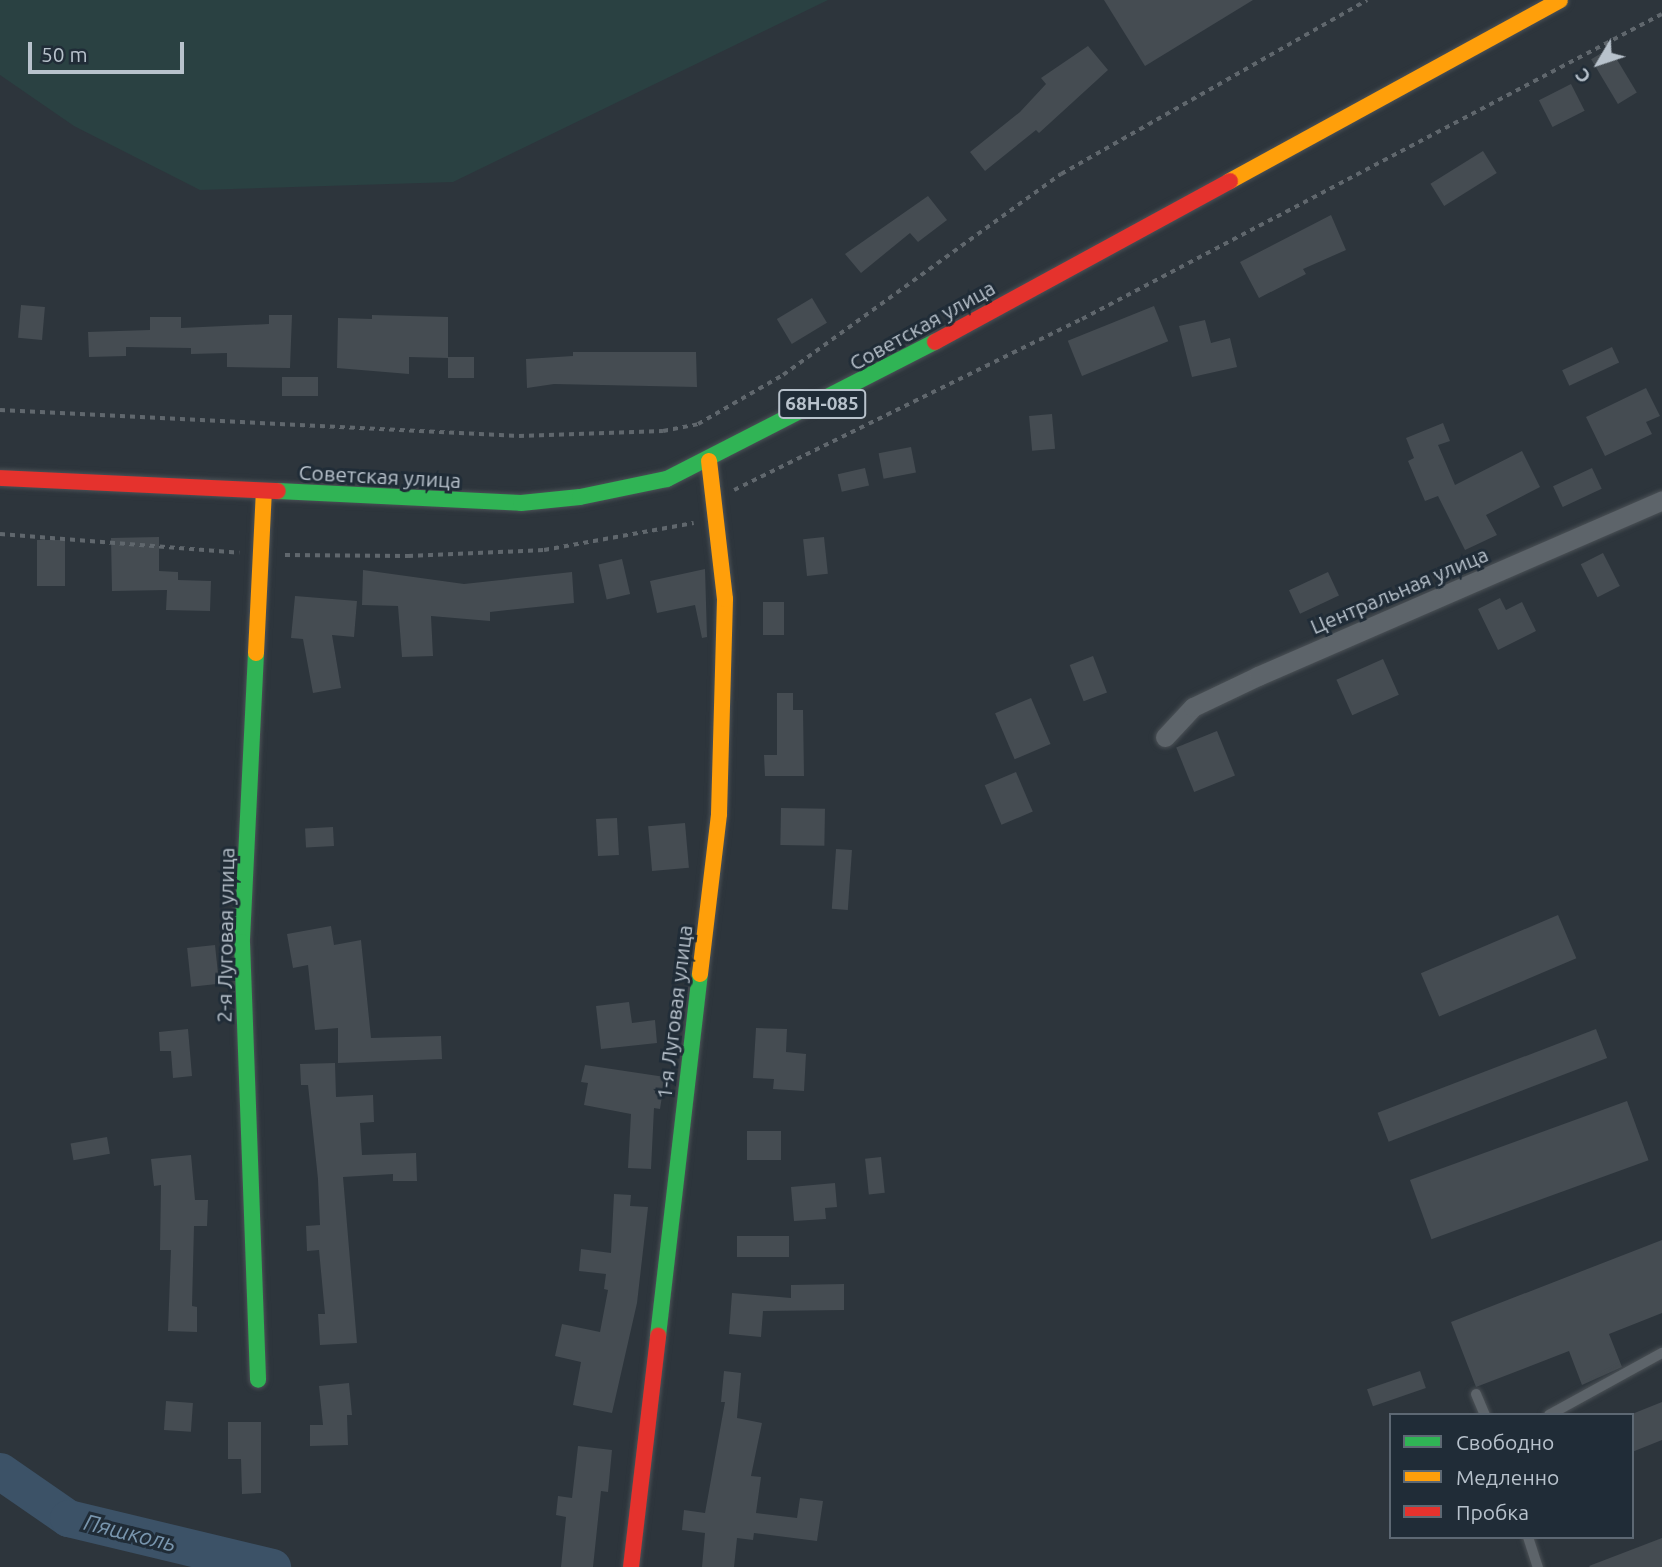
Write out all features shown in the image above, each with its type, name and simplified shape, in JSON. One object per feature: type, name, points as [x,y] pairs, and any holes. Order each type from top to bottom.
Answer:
[{"type":"street","name":"Советская улица","points":[[0,478],[521,503],[621,489],[667,479],[709,461],[844,392],[1560,0]]},
{"type":"street","name":"1-я Луговая улица","points":[[631,1567],[719,814],[725,599],[709,461]]},
{"type":"street","name":"2-я Луговая улица","points":[[258,1380],[242,942],[264,491]]},
{"type":"street","name":"Центральная улица","points":[[1165,737],[1193,708],[1258,676],[1662,500]]},
{"type":"lane","points":[[1553,1413],[1662,1353]]},
{"type":"lane","points":[[1476,1394],[1484,1413]]},
{"type":"lane","points":[[1529,1539],[1538,1567]]},
{"type":"path","points":[[0,410],[519,436],[663,431],[698,424],[783,375],[1061,174],[1367,0]]},
{"type":"path","points":[[714,500],[1082,319],[1662,14]]},
{"type":"path","points":[[0,534],[261,555],[408,556],[544,550],[716,518]]},
{"type":"green space","points":[[0,0],[828,0],[453,182],[200,190],[74,126],[0,75]]},
{"type":"building","points":[[1104,0],[1253,0],[1145,66]]},
{"type":"building","points":[[1088,46],[1108,70],[1039,133],[1036,130],[985,171],[970,152],[1020,112],[1046,84],[1041,78]]},
{"type":"building","points":[[1610,48],[1637,93],[1618,104],[1591,59]]},
{"type":"building","points":[[1571,84],[1585,111],[1553,127],[1539,100]]},
{"type":"building","points":[[1483,151],[1497,173],[1444,206],[1430,184]]},
{"type":"building","points":[[928,196],[947,220],[918,242],[910,233],[861,273],[845,254]]},
{"type":"building","points":[[1331,215],[1346,250],[1303,269],[1306,274],[1259,298],[1240,262]]},
{"type":"building","points":[[812,298],[827,323],[792,344],[777,319]]},
{"type":"building","points":[[21,305],[45,307],[42,340],[18,338]]},
{"type":"building","points":[[1154,306],[1168,341],[1082,376],[1068,341]]},
{"type":"building","points":[[269,315],[292,315],[290,368],[227,367],[227,353],[191,354],[191,348],[126,347],[126,356],[89,357],[88,332],[150,330],[150,317],[181,317],[181,328],[269,324]]},
{"type":"building","points":[[372,315],[448,317],[448,358],[409,357],[409,374],[337,368],[338,318],[372,319]]},
{"type":"building","points":[[1205,320],[1211,343],[1230,338],[1237,367],[1192,377],[1179,326]]},
{"type":"building","points":[[1612,347],[1619,362],[1569,386],[1562,370]]},
{"type":"building","points":[[573,352],[696,352],[697,387],[554,384],[527,388],[526,359],[573,356]]},
{"type":"building","points":[[448,357],[474,357],[474,378],[448,378]]},
{"type":"building","points":[[282,377],[318,377],[318,396],[282,396]]},
{"type":"building","points":[[1646,388],[1660,416],[1646,422],[1652,434],[1605,456],[1586,417]]},
{"type":"building","points":[[1052,414],[1055,449],[1032,451],[1029,416]]},
{"type":"building","points":[[1443,423],[1450,441],[1438,445],[1455,485],[1522,451],[1540,487],[1486,515],[1497,535],[1465,550],[1438,496],[1425,501],[1408,461],[1414,458],[1406,438]]},
{"type":"building","points":[[911,447],[916,473],[884,479],[879,453]]},
{"type":"building","points":[[865,468],[869,486],[842,492],[838,474]]},
{"type":"building","points":[[1592,468],[1602,489],[1563,507],[1553,486]]},
{"type":"building","points":[[159,537],[159,571],[178,572],[178,580],[211,581],[210,611],[166,610],[167,590],[112,591],[111,538]]},
{"type":"building","points":[[824,537],[828,574],[807,576],[803,539]]},
{"type":"building","points":[[37,540],[65,540],[65,586],[37,586]]},
{"type":"building","points":[[1603,553],[1620,586],[1598,597],[1581,564]]},
{"type":"building","points":[[622,559],[630,594],[607,599],[599,564]]},
{"type":"building","points":[[705,569],[707,637],[702,638],[695,605],[657,613],[650,581]]},
{"type":"building","points":[[363,570],[464,584],[572,572],[574,603],[490,612],[490,621],[431,616],[433,656],[402,657],[398,606],[362,605]]},
{"type":"building","points":[[1328,572],[1339,596],[1300,614],[1289,590]]},
{"type":"building","points":[[295,596],[357,601],[354,637],[332,635],[341,688],[313,693],[303,639],[291,638]]},
{"type":"building","points":[[1500,598],[1506,610],[1522,602],[1536,631],[1498,650],[1478,609]]},
{"type":"building","points":[[763,602],[784,602],[784,635],[763,635]]},
{"type":"building","points":[[1093,656],[1107,692],[1084,701],[1070,665]]},
{"type":"building","points":[[1383,659],[1399,695],[1352,715],[1336,680]]},
{"type":"building","points":[[777,693],[793,693],[793,710],[803,710],[804,776],[765,776],[764,755],[777,755]]},
{"type":"building","points":[[1031,698],[1051,744],[1015,759],[995,713]]},
{"type":"building","points":[[1217,731],[1235,776],[1194,792],[1176,747]]},
{"type":"building","points":[[1016,772],[1033,812],[1002,825],[985,785]]},
{"type":"building","points":[[781,808],[825,809],[824,846],[780,845]]},
{"type":"building","points":[[617,818],[619,855],[598,856],[596,819]]},
{"type":"building","points":[[685,823],[689,868],[652,871],[648,826]]},
{"type":"building","points":[[333,827],[334,846],[306,847],[305,828]]},
{"type":"building","points":[[836,849],[852,850],[848,910],[832,909]]},
{"type":"building","points":[[1558,915],[1576,958],[1439,1016],[1421,973]]},
{"type":"building","points":[[331,926],[334,945],[361,940],[371,1038],[441,1036],[442,1059],[338,1063],[338,1028],[315,1030],[308,965],[293,968],[287,934]]},
{"type":"building","points":[[215,945],[219,984],[191,987],[187,948]]},
{"type":"building","points":[[629,1002],[632,1023],[655,1020],[657,1043],[601,1049],[596,1006]]},
{"type":"building","points":[[756,1028],[787,1029],[786,1052],[806,1054],[804,1091],[773,1089],[774,1079],[753,1078]]},
{"type":"building","points":[[188,1029],[192,1076],[173,1078],[171,1051],[160,1051],[159,1032]]},
{"type":"building","points":[[1596,1029],[1607,1058],[1389,1142],[1378,1113]]},
{"type":"building","points":[[335,1063],[336,1097],[373,1095],[374,1122],[360,1123],[362,1155],[416,1153],[417,1181],[393,1181],[393,1174],[343,1177],[357,1343],[320,1345],[318,1314],[325,1314],[319,1250],[307,1251],[306,1226],[320,1225],[318,1179],[308,1085],[301,1085],[300,1064]]},
{"type":"building","points":[[585,1065],[665,1077],[660,1109],[654,1108],[651,1169],[628,1168],[631,1114],[584,1105],[588,1083],[581,1082]]},
{"type":"building","points":[[1627,1101],[1649,1160],[1431,1239],[1410,1180]]},
{"type":"building","points":[[747,1131],[781,1131],[781,1160],[747,1160]]},
{"type":"building","points":[[107,1137],[110,1154],[74,1160],[71,1143]]},
{"type":"building","points":[[191,1155],[195,1200],[208,1200],[207,1226],[194,1226],[192,1306],[197,1307],[197,1332],[168,1331],[171,1250],[160,1250],[161,1185],[154,1186],[151,1159]]},
{"type":"building","points":[[881,1157],[885,1193],[869,1194],[865,1159]]},
{"type":"building","points":[[835,1183],[837,1207],[825,1208],[826,1219],[794,1221],[791,1187]]},
{"type":"building","points":[[614,1194],[631,1195],[630,1206],[648,1207],[637,1303],[612,1413],[573,1405],[581,1362],[555,1356],[562,1324],[600,1332],[608,1290],[604,1289],[606,1274],[579,1271],[581,1249],[611,1253]]},
{"type":"building","points":[[737,1236],[789,1236],[789,1257],[737,1257]]},
{"type":"building","points":[[1662,1240],[1662,1313],[1609,1334],[1622,1367],[1582,1385],[1569,1351],[1476,1387],[1451,1322]]},
{"type":"building","points":[[844,1284],[844,1310],[763,1311],[761,1337],[729,1334],[732,1293],[791,1298],[791,1285]]},
{"type":"building","points":[[724,1371],[741,1373],[737,1418],[762,1423],[751,1476],[761,1477],[756,1513],[797,1518],[800,1498],[823,1501],[817,1541],[754,1533],[753,1540],[737,1538],[734,1567],[702,1567],[705,1533],[682,1530],[684,1510],[705,1513],[725,1402],[721,1402]]},
{"type":"building","points":[[1420,1371],[1426,1388],[1373,1406],[1367,1389]]},
{"type":"building","points":[[349,1383],[352,1415],[347,1415],[348,1445],[310,1446],[310,1425],[323,1425],[319,1386]]},
{"type":"building","points":[[166,1401],[193,1403],[191,1432],[164,1430]]},
{"type":"building","points":[[1662,1402],[1662,1440],[1634,1451],[1634,1413]]},
{"type":"building","points":[[228,1422],[261,1422],[261,1493],[242,1494],[241,1459],[228,1459]]},
{"type":"building","points":[[578,1446],[612,1450],[608,1492],[601,1491],[593,1567],[561,1567],[566,1517],[556,1515],[558,1496],[572,1498]]},
{"type":"building","points":[[1662,1538],[1662,1567],[1589,1566]]},
{"type":"waterway","name":"Пяшколь","points":[[0,1471],[68,1518],[272,1567]]},
{"type":"traffic: fast","points":[[278,491],[521,503],[580,497],[667,479],[935,342]]},
{"type":"traffic: fast","points":[[256,653],[242,942],[258,1380]]},
{"type":"traffic: fast","points":[[658,1336],[700,974]]},
{"type":"traffic: slow","points":[[1230,181],[1560,0]]},
{"type":"traffic: slow","points":[[700,974],[719,814],[725,599],[709,461]]},
{"type":"traffic: slow","points":[[256,653],[264,491]]},
{"type":"traffic: jam","points":[[935,342],[1230,181]]},
{"type":"traffic: jam","points":[[0,478],[278,491]]},
{"type":"traffic: jam","points":[[631,1567],[658,1336]]}]
